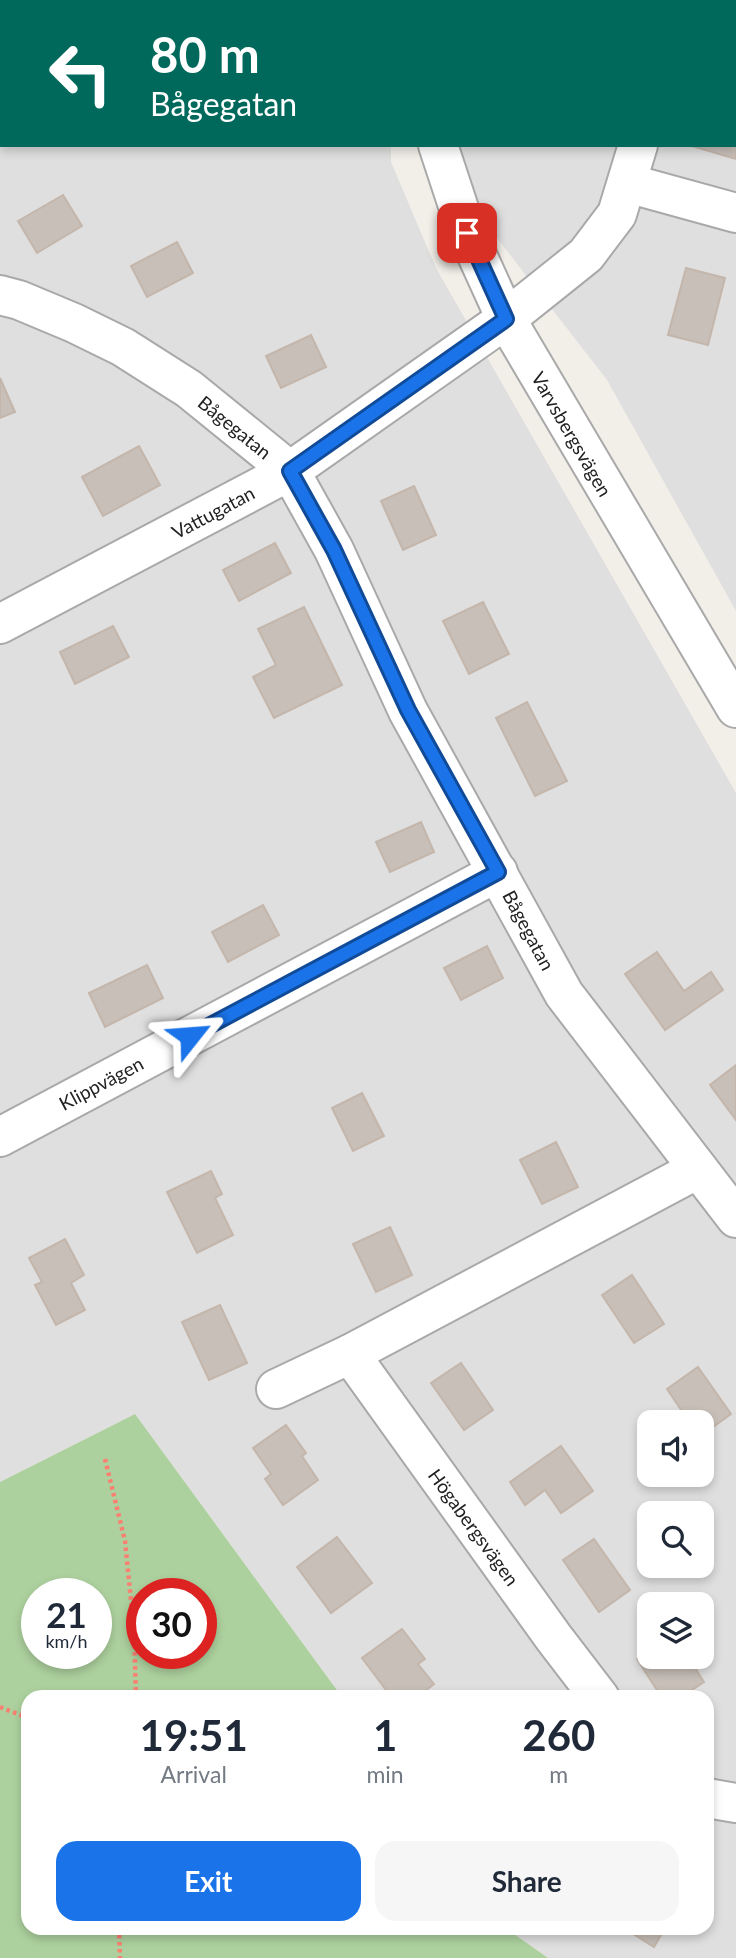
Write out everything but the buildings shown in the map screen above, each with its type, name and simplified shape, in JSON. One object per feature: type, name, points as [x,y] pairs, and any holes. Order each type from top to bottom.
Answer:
[{"type":"street","name":"Varvsbergsvägen","points":[[439,147],[467,233],[506,319],[736,708]]},
{"type":"street","name":"Vattugatan","points":[[0,624],[290,471],[506,319],[586,255],[617,214],[638,147]]},
{"type":"street","points":[[627,183],[736,213]]},
{"type":"street","name":"Bågegatan","points":[[0,295],[30,305],[123,347],[189,389],[290,471],[334,550],[408,710],[564,994],[736,1218]]},
{"type":"street","name":"Klippvägen","points":[[0,1137],[498,872]]},
{"type":"street","points":[[276,1390],[350,1354],[698,1169]]},
{"type":"street","name":"Högabergsvägen","points":[[350,1354],[594,1690]]},
{"type":"street","points":[[714,1799],[736,1803]]},
{"type":"path","points":[[105,1459],[125,1541],[134,1630],[136,1690]]},
{"type":"path","points":[[0,1707],[21,1715]]},
{"type":"path","points":[[119,1935],[120,1958]]},
{"type":"shaded area","points":[[0,147],[391,147],[391,162],[436,268],[736,793],[736,1958],[548,1958],[515,1935],[714,1935],[714,1690],[337,1690],[135,1414],[0,1482]]},
{"type":"shaded area","points":[[455,147],[736,147],[736,611],[607,380],[473,207]]},
{"type":"green space","points":[[135,1414],[337,1690],[21,1690],[21,1935],[515,1935],[548,1958],[0,1958],[0,1482]]},
{"type":"route","points":[[190,1036],[498,872],[408,710],[334,550],[290,471],[506,319],[467,233]]}]
